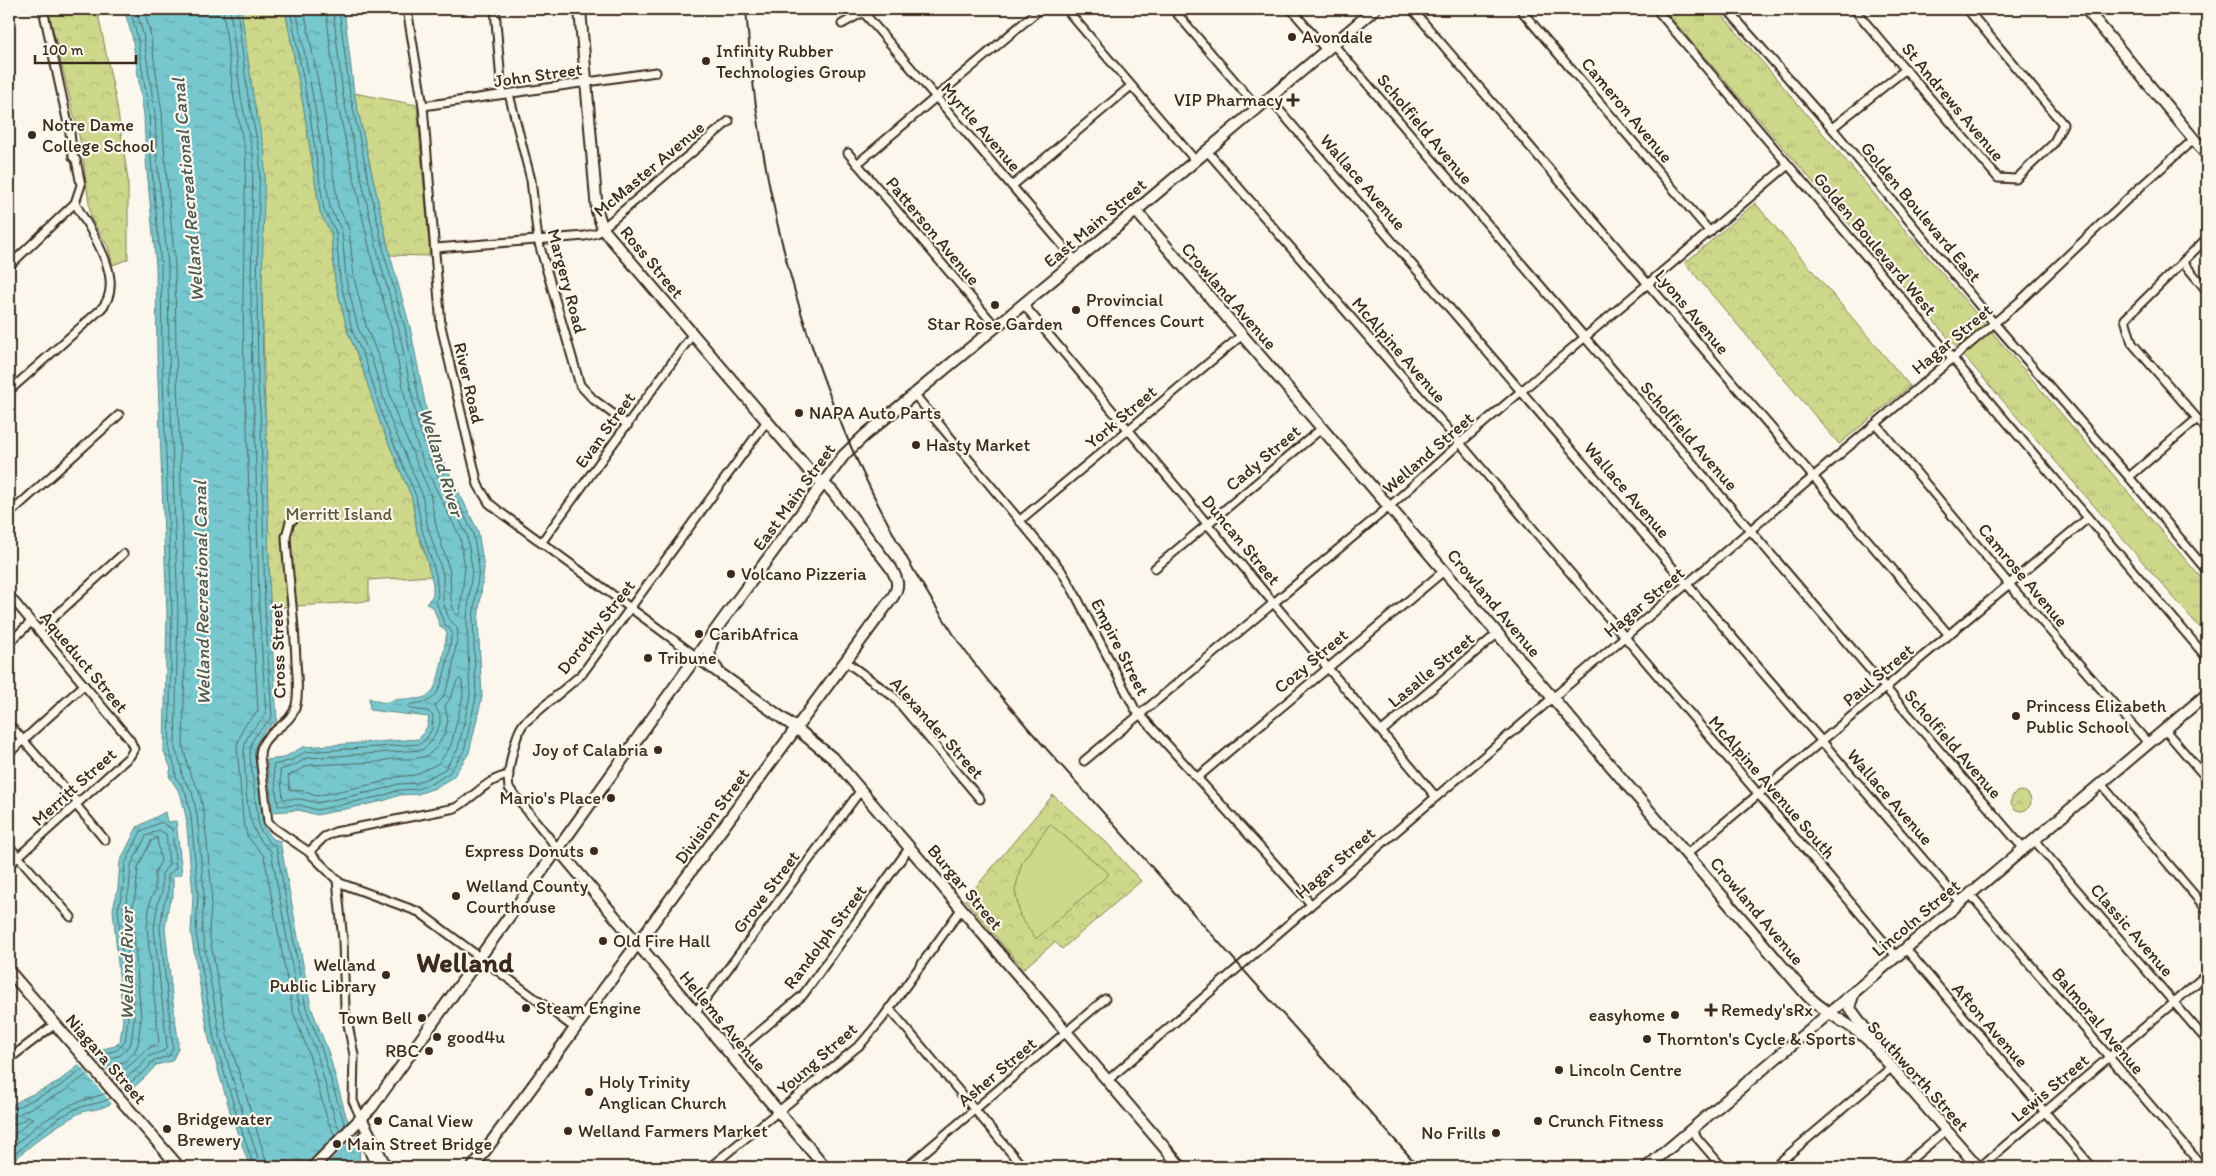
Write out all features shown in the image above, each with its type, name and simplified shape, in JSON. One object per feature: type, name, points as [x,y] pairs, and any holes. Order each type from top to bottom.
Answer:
[{"type":"main road","name":"Ross Street","points":[[580,9],[597,211],[602,229],[812,474],[824,484]]},
{"type":"main road","name":"East Main Street","points":[[313,1167],[372,1107],[478,958],[851,448],[1375,9]]},
{"type":"main road","points":[[2086,9],[2207,155]]},
{"type":"main road","name":"Crowland Avenue","points":[[1136,211],[1241,336],[1445,570],[1793,980],[1828,1014]]},
{"type":"main road","name":"Division Street","points":[[473,1167],[892,598],[898,586],[898,581],[891,568],[832,491],[824,484]]},
{"type":"main road","points":[[721,673],[710,659],[710,649],[716,634],[731,610]]},
{"type":"main road","name":"Burgar Street","points":[[697,658],[721,673],[796,728],[836,760],[1181,1167]]},
{"type":"main road","name":"Lincoln Street","points":[[1647,1167],[2207,694]]},
{"type":"main road","name":"Hellems Avenue","points":[[558,848],[825,1167]]},
{"type":"main road","name":"Niagara Street","points":[[9,971],[176,1164]]},
{"type":"main road","points":[[1793,980],[1814,1015],[1812,1024],[1800,1038]]},
{"type":"main road","points":[[1856,991],[1849,1002],[1849,1007],[1882,1055]]},
{"type":"main road","name":"Southworth Street","points":[[1828,1014],[1861,1033],[1979,1167]]},
{"type":"main road","points":[[361,1118],[363,1135],[377,1167]]},
{"type":"main road","points":[[361,1118],[386,1167]]},
{"type":"street","points":[[9,266],[74,203],[81,185],[76,160],[73,157],[70,133],[43,9]]},
{"type":"street","name":"River Road","points":[[407,9],[423,106],[444,339],[478,485],[483,495],[494,508],[697,658]]},
{"type":"street","name":"Margery Road","points":[[495,9],[505,94],[531,180],[538,240],[580,385],[594,399],[628,425]]},
{"type":"street","points":[[856,164],[1040,9]]},
{"type":"street","points":[[1066,9],[1195,160]]},
{"type":"street","points":[[1173,9],[1257,107]]},
{"type":"street","name":"Scholfield Avenue","points":[[1291,9],[1329,47],[1585,339],[2023,848]]},
{"type":"street","name":"Lyons Avenue","points":[[1412,9],[1948,635]]},
{"type":"street","points":[[1523,12],[1532,9]]},
{"type":"street","name":"Golden Boulevard West","points":[[1656,9],[2207,658]]},
{"type":"street","name":"Golden Boulevard East","points":[[1727,9],[1832,128],[1994,323],[2129,477],[2207,571]]},
{"type":"street","name":"St Andrews Avenue","points":[[1854,9],[1998,178],[2016,179],[2052,144],[2064,124],[1967,9]]},
{"type":"street","points":[[842,24],[866,11]]},
{"type":"street","name":"Myrtle Avenue","points":[[866,11],[936,97],[1076,261]]},
{"type":"street","name":"Cameron Avenue","points":[[1523,12],[1710,232]]},
{"type":"street","points":[[1832,128],[1906,69]]},
{"type":"street","name":"John Street","points":[[423,106],[656,72]]},
{"type":"street","points":[[1012,186],[1131,86]]},
{"type":"street","name":"Wallace Avenue","points":[[1269,98],[1960,902]]},
{"type":"street","name":"McMaster Avenue","points":[[436,248],[585,236],[602,229],[729,121]]},
{"type":"street","name":"Hagar Street","points":[[1108,1080],[1436,797],[2044,280],[2138,189],[2193,140]]},
{"type":"street","name":"McAlpine Avenue","points":[[1207,151],[1460,443],[1624,638]]},
{"type":"street","name":"Patterson Avenue","points":[[848,153],[996,327]]},
{"type":"street","name":"Welland Street","points":[[1084,761],[1390,506],[1460,443],[1523,392],[1788,165]]},
{"type":"street","points":[[9,391],[100,310],[110,295],[110,286],[101,248],[74,203]]},
{"type":"street","points":[[2207,238],[2125,319],[2132,343],[2207,430]]},
{"type":"street","points":[[2183,262],[2207,291]]},
{"type":"street","name":"Duncan Street","points":[[1023,304],[1436,797]]},
{"type":"street","name":"Evan Street","points":[[541,543],[692,335]]},
{"type":"street","name":"York Street","points":[[1019,520],[1241,336]]},
{"type":"street","name":"Empire Street","points":[[914,394],[1069,582],[1135,709],[1311,904]]},
{"type":"street","points":[[9,514],[119,415]]},
{"type":"street","points":[[2129,477],[2197,418]]},
{"type":"street","name":"Dorothy Street","points":[[558,848],[511,793],[507,782],[513,750],[521,727],[582,674],[767,421]]},
{"type":"street","name":"Camrose Avenue","points":[[1876,424],[2009,584],[2149,744]]},
{"type":"street","name":"Cady Street","points":[[1155,568],[1321,428]]},
{"type":"street","name":"Cross Street","points":[[298,514],[290,522],[286,536],[295,632],[296,706],[290,717],[264,741],[260,756],[268,822],[309,852],[337,880],[346,886],[419,912],[478,958],[576,1029]]},
{"type":"street","name":"Paul Street","points":[[1687,854],[2088,518]]},
{"type":"street","points":[[39,631],[123,554]]},
{"type":"street","name":"Cozy Street","points":[[1198,777],[1328,666],[1445,570]]},
{"type":"street","name":"Aqueduct Street","points":[[9,595],[131,742],[134,749]]},
{"type":"street","points":[[9,643],[31,622]]},
{"type":"street","name":"Lasalle Street","points":[[1382,731],[1498,633]]},
{"type":"street","name":"McAlpine Avenue South","points":[[1624,638],[1759,794],[1900,952]]},
{"type":"street","name":"Alexander Street","points":[[846,661],[894,697],[980,799]]},
{"type":"street","points":[[9,753],[84,685]]},
{"type":"street","points":[[9,724],[105,840]]},
{"type":"street","points":[[2166,730],[2207,779]]},
{"type":"street","name":"Merritt Street","points":[[9,865],[130,756],[134,749]]},
{"type":"street","points":[[309,852],[320,840],[330,834],[454,808],[468,800],[494,779],[509,775]]},
{"type":"street","points":[[2102,784],[2207,910]]},
{"type":"street","name":"Grove Street","points":[[695,1013],[861,790]]},
{"type":"street","name":"Classic Avenue","points":[[2034,840],[2207,1041]]},
{"type":"street","points":[[9,846],[71,917]]},
{"type":"street","name":"Randolph Street","points":[[731,1056],[803,995],[910,847]]},
{"type":"street","points":[[337,880],[343,941],[345,1009],[354,1055],[353,1101],[361,1118]]},
{"type":"street","name":"Balmoral Avenue","points":[[1970,894],[2203,1167]]},
{"type":"street","name":"Young Street","points":[[710,1167],[852,1052],[868,1036],[962,908]]},
{"type":"street","name":"Afton Avenue","points":[[1900,952],[2045,1112],[2092,1167]]},
{"type":"street","name":"Lewis Street","points":[[1979,1167],[2207,974]]},
{"type":"street","name":"Asher Street","points":[[907,1167],[1106,999]]},
{"type":"street","points":[[889,1008],[1023,1167]]},
{"type":"street","points":[[9,1059],[54,1024]]},
{"type":"street","points":[[1774,1167],[1892,1067]]},
{"type":"street","points":[[1692,1129],[1722,1167]]},
{"type":"street","points":[[1902,1167],[1946,1130]]},
{"type":"street","points":[[165,1167],[176,1164]]},
{"type":"green space","points":[[48,9],[97,9],[117,106],[128,180],[128,259],[113,265],[108,247],[91,218],[81,144]]},
{"type":"green space","name":"Merritt Island","points":[[241,9],[285,9],[304,110],[320,212],[331,233],[335,281],[348,332],[386,437],[412,498],[417,531],[432,576],[369,580],[369,601],[270,608],[262,291],[253,96]]},
{"type":"green space","points":[[1663,9],[1717,9],[2207,585],[2207,636]]},
{"type":"green space","points":[[354,93],[417,105],[430,256],[390,255]]},
{"type":"green space","points":[[1755,203],[1910,386],[1839,444],[1685,263]]},
{"type":"green space","points":[[2021,791],[2028,794],[2031,801],[2028,808],[2021,811],[2014,808],[2011,801],[2014,794]]},
{"type":"green space","points":[[1053,795],[1106,842],[1141,881],[1062,949],[1055,942],[1023,969],[965,900]]},
{"type":"green space","points":[[1050,824],[1109,874],[1036,939],[1020,916],[1015,890],[1022,862]]},
{"type":"water","name":"Welland Recreational Canal","points":[[124,9],[241,9],[253,96],[265,153],[262,291],[263,387],[266,424],[270,608],[277,720],[258,739],[255,756],[264,827],[273,839],[280,841],[311,1007],[329,1054],[346,1116],[360,1146],[359,1167],[250,1167],[232,1118],[209,1039],[191,933],[193,894],[186,817],[181,795],[169,776],[171,768],[164,752],[167,613],[157,354],[156,266],[146,160],[144,115],[132,36]]},
{"type":"water","name":"Welland River","points":[[285,9],[344,9],[354,93],[390,255],[410,327],[428,418],[443,460],[478,531],[484,568],[478,620],[482,697],[469,753],[453,777],[435,788],[418,794],[400,795],[383,801],[317,815],[299,810],[273,812],[267,760],[283,758],[303,747],[419,739],[427,727],[429,717],[370,710],[369,698],[386,702],[429,695],[433,691],[439,676],[447,632],[440,626],[433,607],[426,604],[433,595],[433,584],[417,531],[412,498],[380,423],[361,364],[348,332],[335,281],[331,233],[320,212],[304,110]]},
{"type":"water","name":"Welland River","points":[[165,812],[167,822],[176,821],[182,874],[173,876],[173,897],[169,903],[165,928],[178,1049],[172,1061],[156,1065],[140,1082],[119,1099],[102,1108],[79,1113],[67,1120],[32,1145],[9,1166],[9,1107],[55,1084],[99,1050],[115,1046],[120,1041],[123,1019],[113,909],[118,888],[120,862],[137,827]]},
{"type":"pier","points":[[91,1052],[128,1094],[113,1105],[78,1064]]},
{"type":"pier","name":"Main Street Bridge","points":[[349,1121],[356,1137],[351,1139],[324,1167],[303,1167]]},
{"type":"railway","points":[[746,9],[754,94],[768,177],[786,258],[809,337],[838,415],[871,491],[911,565],[956,638],[981,673],[1419,1167]]},
{"type":"place","name":"Avondale","points":[[1292,37]]},
{"type":"place","name":"Infinity Rubber Technologies Group","points":[[706,61]]},
{"type":"place","name":"VIP Pharmacy","points":[[1293,100]]},
{"type":"place","name":"Notre Dame College School","points":[[32,135]]},
{"type":"place","name":"Star Rose Garden","points":[[995,305]]},
{"type":"place","name":"Provincial Offences Court","points":[[1076,310]]},
{"type":"place","name":"NAPA Auto Parts","points":[[799,413]]},
{"type":"place","name":"Hasty Market","points":[[916,445]]},
{"type":"place","name":"Volcano Pizzeria","points":[[731,574]]},
{"type":"place","name":"CaribAfrica","points":[[699,634]]},
{"type":"place","name":"Tribune","points":[[648,658]]},
{"type":"place","name":"Princess Elizabeth Public School","points":[[2016,716]]},
{"type":"place","name":"Joy of Calabria","points":[[658,750]]},
{"type":"place","name":"Mario's Place","points":[[611,798]]},
{"type":"place","name":"Express Donuts","points":[[594,851]]},
{"type":"place","name":"Welland County Courthouse","points":[[456,896]]},
{"type":"place","name":"Old Fire Hall","points":[[603,941]]},
{"type":"place","name":"Welland Public Library","points":[[386,975]]},
{"type":"place","name":"Steam Engine","points":[[526,1008]]},
{"type":"place","name":"Remedy'sRx","points":[[1711,1010]]},
{"type":"place","name":"easyhome","points":[[1675,1015]]},
{"type":"place","name":"Town Bell","points":[[422,1018]]},
{"type":"place","name":"good4u","points":[[437,1037]]},
{"type":"place","name":"Thornton's Cycle & Sports","points":[[1647,1039]]},
{"type":"place","name":"RBC","points":[[429,1051]]},
{"type":"place","name":"Lincoln Centre","points":[[1559,1070]]},
{"type":"place","name":"Holy Trinity Anglican Church","points":[[589,1092]]},
{"type":"place","name":"Canal View","points":[[378,1121]]},
{"type":"place","name":"Crunch Fitness","points":[[1538,1121]]},
{"type":"place","name":"Bridgewater Brewery","points":[[167,1129]]},
{"type":"place","name":"Welland Farmers Market","points":[[568,1131]]},
{"type":"place","name":"No Frills","points":[[1496,1133]]},
{"type":"place","name":"Main Street Bridge","points":[[337,1144]]},
{"type":"district","name":"Welland","points":[[465,962]]}]
